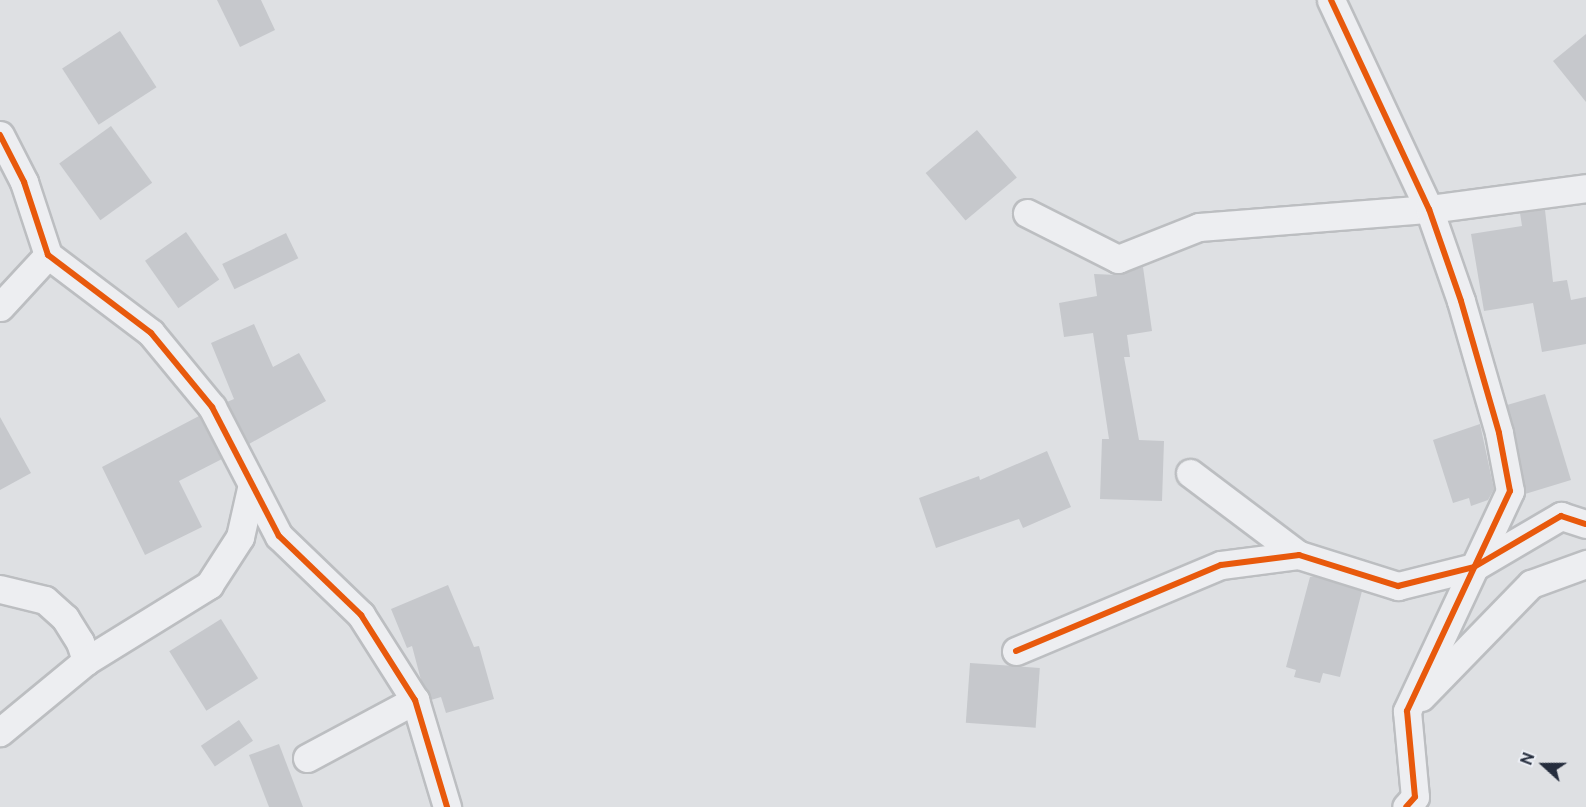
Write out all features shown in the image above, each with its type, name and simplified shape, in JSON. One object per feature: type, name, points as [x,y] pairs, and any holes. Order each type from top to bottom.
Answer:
[{"type":"street","points":[[1331,0],[1429,209],[1474,345],[1499,434],[1510,491],[1407,711],[1415,797],[1406,807]]},
{"type":"street","points":[[0,135],[24,182],[48,255],[151,333],[212,407],[279,536],[361,615],[415,700],[447,807]]},
{"type":"street","points":[[1027,213],[1118,260],[1199,228],[1429,209],[1586,188]]},
{"type":"street","points":[[0,306],[48,255]]},
{"type":"street","points":[[1190,472],[1299,555],[1398,586],[1474,567],[1561,516],[1586,524]]},
{"type":"street","points":[[0,732],[86,661],[210,585],[240,537],[252,484]]},
{"type":"street","points":[[1016,651],[1221,565],[1299,555]]},
{"type":"street","points":[[1407,711],[1531,584],[1586,564]]},
{"type":"street","points":[[0,589],[45,600],[65,618],[80,642],[86,661]]},
{"type":"street","points":[[307,758],[415,700]]},
{"type":"building","points":[[217,0],[261,0],[275,30],[240,47]]},
{"type":"building","points":[[120,31],[156,87],[99,125],[62,69]]},
{"type":"building","points":[[1586,34],[1586,102],[1553,61]]},
{"type":"building","points":[[111,126],[152,183],[100,220],[59,164]]},
{"type":"building","points":[[977,130],[1017,177],[966,221],[926,173]]},
{"type":"building","points":[[1545,210],[1553,282],[1567,280],[1571,300],[1586,297],[1586,344],[1542,352],[1533,303],[1484,311],[1471,234],[1522,226],[1520,213]]},
{"type":"building","points":[[186,232],[219,280],[178,308],[145,261]]},
{"type":"building","points":[[286,233],[298,258],[234,289],[222,264]]},
{"type":"building","points":[[1143,267],[1152,331],[1127,335],[1130,357],[1124,357],[1139,440],[1164,441],[1162,501],[1100,499],[1102,439],[1109,439],[1093,333],[1064,337],[1059,303],[1097,296],[1094,274],[1118,275]]},
{"type":"building","points":[[254,324],[273,367],[299,353],[326,401],[249,444],[227,402],[234,399],[211,343]]},
{"type":"building","points":[[1545,394],[1571,480],[1525,494],[1507,405]]},
{"type":"building","points":[[199,416],[222,459],[179,481],[202,527],[145,555],[102,467]]},
{"type":"building","points":[[0,417],[31,473],[0,490]]},
{"type":"building","points":[[1480,424],[1494,489],[1488,500],[1471,506],[1469,498],[1453,503],[1433,440]]},
{"type":"building","points":[[1047,451],[1071,507],[1023,528],[1019,519],[936,548],[919,498],[979,476],[980,480]]},
{"type":"building","points":[[1315,576],[1362,591],[1340,677],[1323,673],[1320,683],[1294,677],[1296,670],[1286,667],[1310,577]]},
{"type":"building","points":[[448,585],[474,647],[479,646],[494,699],[446,713],[441,697],[431,700],[421,680],[412,646],[407,648],[391,609]]},
{"type":"building","points":[[221,619],[258,678],[206,711],[169,651]]},
{"type":"building","points":[[970,663],[1040,668],[1036,728],[966,723]]},
{"type":"building","points":[[239,720],[253,741],[215,766],[201,746]]},
{"type":"building","points":[[279,744],[303,807],[269,807],[249,755]]},
{"type":"cycle path","points":[[1331,0],[1429,209],[1461,301],[1499,433],[1510,491],[1407,711],[1415,797],[1406,807]]},
{"type":"cycle path","points":[[0,135],[24,182],[48,255],[151,333],[212,407],[279,536],[361,615],[415,700],[447,807]]},
{"type":"cycle path","points":[[1016,651],[1221,565],[1299,555],[1398,586],[1474,567],[1561,516],[1586,524]]}]
